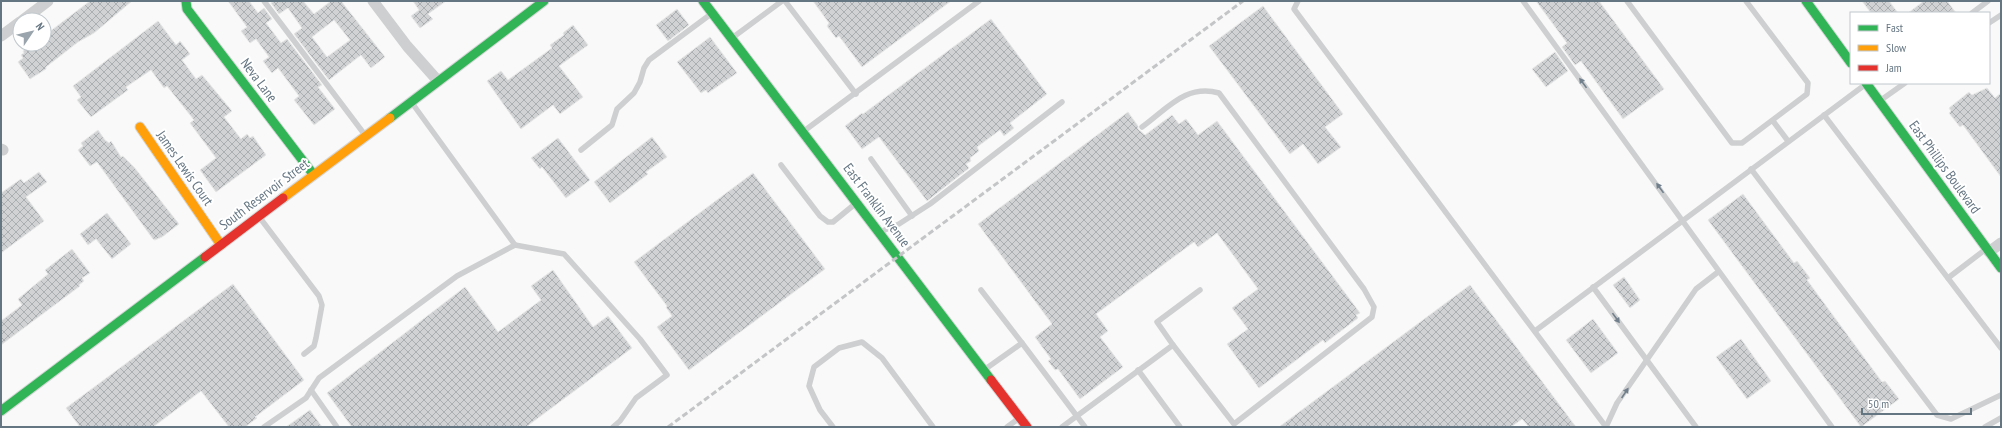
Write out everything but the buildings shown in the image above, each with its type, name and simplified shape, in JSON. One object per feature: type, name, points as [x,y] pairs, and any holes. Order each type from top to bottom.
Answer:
[{"type":"street","points":[[34,12],[48,1]]},
{"type":"street","name":"Neva Lane","points":[[186,1],[187,9],[313,174]]},
{"type":"street","points":[[374,1],[407,46],[438,81]]},
{"type":"street","name":"South Reservoir Street","points":[[1,411],[544,1]]},
{"type":"street","name":"East Franklin Avenue","points":[[703,1],[1027,427]]},
{"type":"street","points":[[1806,1],[1850,62]]},
{"type":"street","points":[[1,36],[12,28]]},
{"type":"street","name":"East Phillips Boulevard","points":[[1869,84],[1879,102],[2001,268]]},
{"type":"street","name":"James Lewis Court","points":[[140,127],[221,244]]},
{"type":"street","points":[[1988,250],[2001,243]]},
{"type":"lane","points":[[264,1],[365,135]]},
{"type":"lane","points":[[732,38],[782,1]]},
{"type":"lane","points":[[785,1],[856,94]]},
{"type":"lane","points":[[803,132],[979,1]]},
{"type":"lane","points":[[1298,1],[1294,9],[1606,427],[1617,404],[1696,288],[1718,272]]},
{"type":"lane","points":[[1523,1],[1683,219],[1718,272],[1832,427]]},
{"type":"lane","points":[[1627,1],[1732,143],[1742,143],[1807,94],[1808,83],[1746,1]]},
{"type":"lane","points":[[1973,12],[1988,1]]},
{"type":"lane","points":[[581,150],[612,125],[617,109],[634,93],[640,82],[644,68],[649,60],[712,13]]},
{"type":"lane","points":[[1990,22],[2001,15]]},
{"type":"lane","points":[[1535,332],[1788,141],[1869,84]]},
{"type":"lane","points":[[1879,102],[1904,84]]},
{"type":"lane","points":[[1142,127],[1186,94],[1207,90],[1219,94],[1364,289],[1374,307],[1372,317],[1234,424],[1157,322],[1200,290]]},
{"type":"lane","points":[[410,102],[515,244]]},
{"type":"lane","points":[[879,232],[899,224],[930,204],[1062,102]]},
{"type":"lane","points":[[1824,115],[2001,348]]},
{"type":"lane","points":[[1773,121],[1788,141]]},
{"type":"lane","points":[[871,159],[912,216]]},
{"type":"lane","points":[[781,165],[820,216],[828,222],[833,222],[857,203]]},
{"type":"lane","points":[[1751,169],[1937,415],[1951,419],[2001,395]]},
{"type":"lane","points":[[258,216],[319,296],[322,305],[314,346],[304,354]]},
{"type":"lane","points":[[264,427],[306,398],[319,378],[457,276],[515,244],[564,254],[640,339],[667,375],[636,398],[620,421],[613,427]]},
{"type":"lane","points":[[1948,278],[1988,250]]},
{"type":"lane","points":[[1593,287],[1696,427]]},
{"type":"lane","points":[[981,290],[1085,427]]},
{"type":"lane","points":[[833,427],[820,410],[809,386],[814,367],[839,348],[862,342],[882,358],[933,427]]},
{"type":"lane","points":[[984,370],[1022,343]]},
{"type":"lane","points":[[1062,427],[1173,345]]},
{"type":"lane","points":[[1138,370],[1180,427]]},
{"type":"lane","points":[[311,390],[337,427]]},
{"type":"lane","points":[[1007,427],[1020,417]]},
{"type":"lane","points":[[1985,427],[2001,418]]},
{"type":"railway","points":[[668,427],[1243,1]]},
{"type":"traffic: fast","points":[[186,1],[187,9],[313,174]]},
{"type":"traffic: fast","points":[[390,118],[544,1]]},
{"type":"traffic: fast","points":[[703,1],[991,380]]},
{"type":"traffic: fast","points":[[1806,1],[1850,62]]},
{"type":"traffic: fast","points":[[1867,84],[2001,268]]},
{"type":"traffic: fast","points":[[1,411],[205,257]]},
{"type":"traffic: slow","points":[[283,198],[390,118]]},
{"type":"traffic: slow","points":[[140,127],[221,245]]},
{"type":"traffic: jam","points":[[205,257],[283,198]]},
{"type":"traffic: jam","points":[[991,380],[1027,427]]}]
